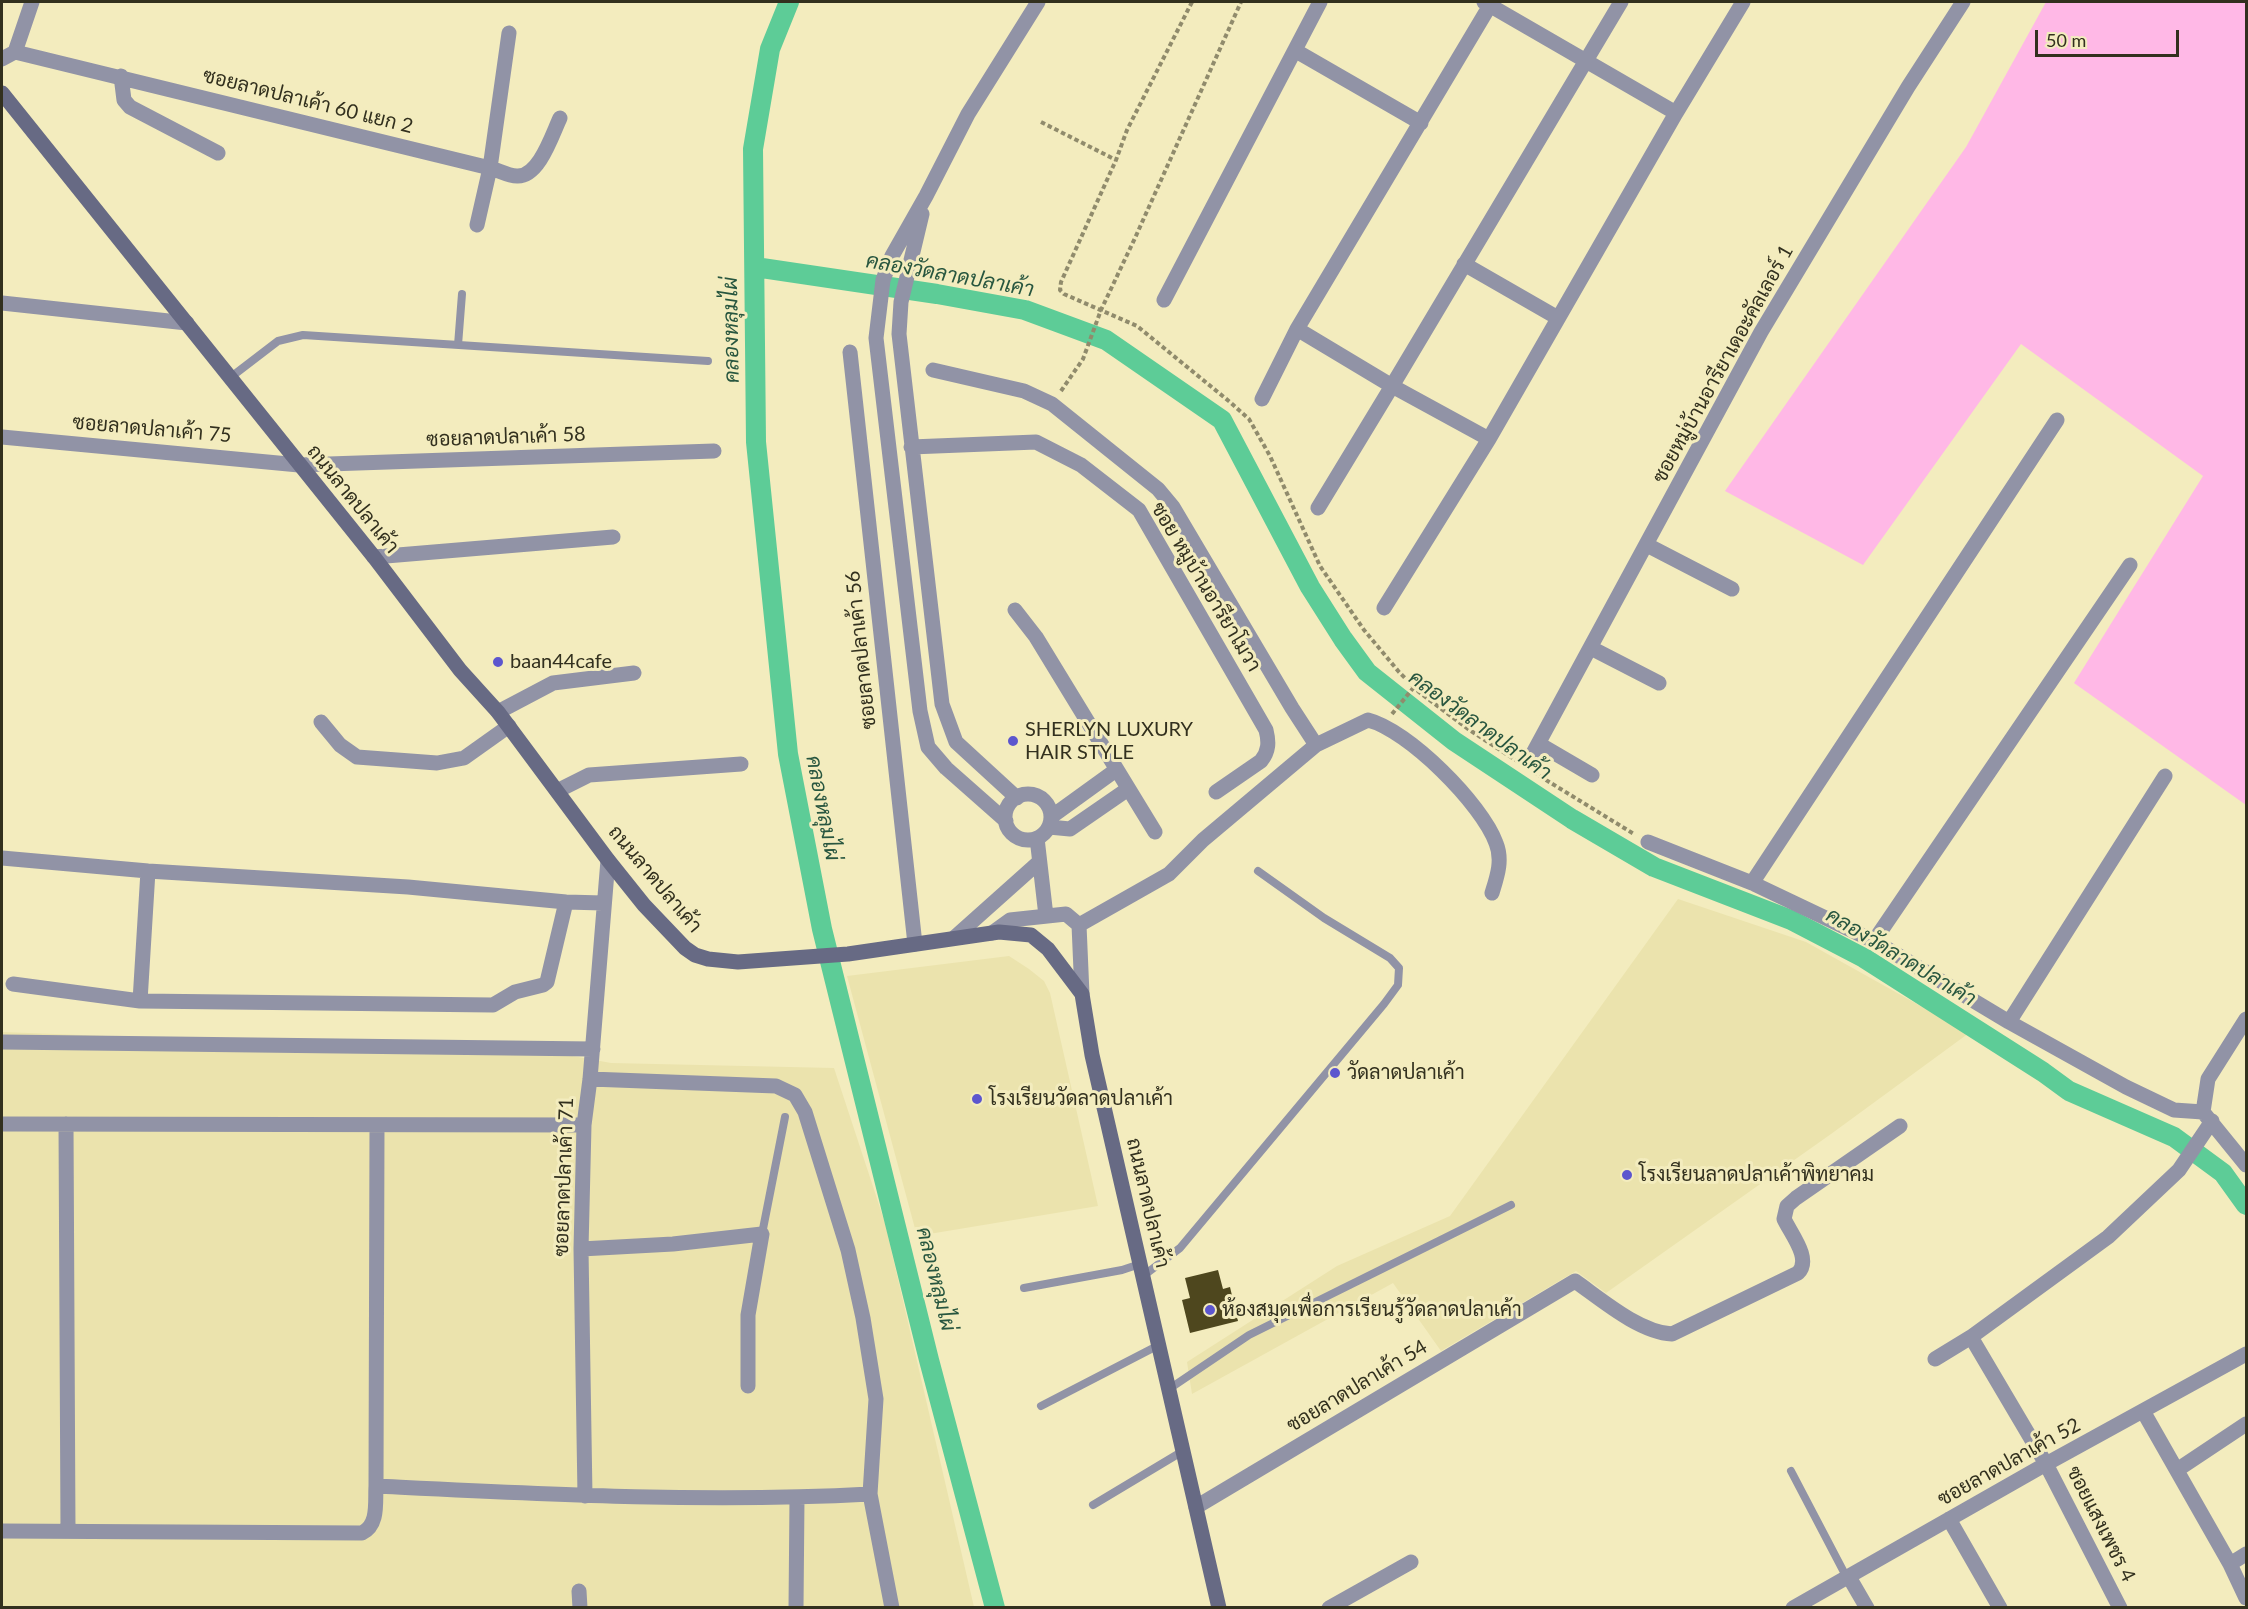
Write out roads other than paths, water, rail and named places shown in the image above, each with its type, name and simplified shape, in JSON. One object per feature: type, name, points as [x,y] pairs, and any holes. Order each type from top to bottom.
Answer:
[{"type":"main road","name":"ถนนลาดปลาเค้า","points":[[2,93],[374,557],[460,670],[498,712],[608,860],[644,905],[685,948],[695,955],[708,959],[738,962],[848,954],[992,933],[1031,935],[1058,960],[1082,994],[1092,1055],[1219,1608]]},
{"type":"street","points":[[8,55],[32,2]]},
{"type":"street","points":[[1038,2],[968,114],[892,256],[883,280],[876,338],[920,711],[928,747],[946,768],[1006,821],[1012,833],[1023,840],[1037,838],[1050,822],[1116,770]]},
{"type":"street","points":[[1164,300],[1320,2]]},
{"type":"street","points":[[1318,508],[1621,2]]},
{"type":"street","points":[[1384,608],[1489,440],[1676,113],[1743,2]]},
{"type":"street","name":"ซอยหมู่บ้านอารียาเดอะคัลเลอร์ 1","points":[[1592,775],[1533,756],[1761,332],[1908,87],[1963,2]]},
{"type":"street","points":[[1262,399],[1297,329],[1421,123],[1489,3],[1676,113]]},
{"type":"street","points":[[477,225],[490,168],[509,33]]},
{"type":"street","points":[[1296,51],[1421,123]]},
{"type":"street","name":"ซอยลาดปลาเค้า 60 แยก 2","points":[[8,55],[121,76],[520,176],[532,171],[560,118]]},
{"type":"street","points":[[121,76],[124,100],[130,107],[218,153]]},
{"type":"street","points":[[926,196],[905,281],[898,334],[942,704],[956,742],[1017,798]]},
{"type":"street","points":[[1464,264],[1558,318]]},
{"type":"street","points":[[2,303],[187,323]]},
{"type":"street","points":[[1297,329],[1489,440]]},
{"type":"street","name":"ซอยลาดปลาเค้า 56","points":[[850,352],[915,944]]},
{"type":"street","points":[[933,369],[1024,391],[1052,404],[1158,489],[1173,507],[1316,745]]},
{"type":"street","points":[[1752,884],[2057,420]]},
{"type":"street","name":"ซอยลาดปลาเค้า 75","points":[[2,437],[299,465]]},
{"type":"street","name":"ซอย หมูบ้านอารียาโมวา","points":[[911,447],[1036,442],[1081,465],[1138,510],[1266,730],[1268,738],[1266,754],[1216,792]]},
{"type":"street","name":"ซอยลาดปลาเค้า 58","points":[[299,465],[714,451]]},
{"type":"street","points":[[374,557],[613,537]]},
{"type":"street","points":[[1647,545],[1732,590]]},
{"type":"street","points":[[1874,941],[2130,565]]},
{"type":"street","points":[[1015,610],[1036,637],[1155,832]]},
{"type":"street","points":[[1591,648],[1659,683]]},
{"type":"street","points":[[498,712],[553,682],[634,673]]},
{"type":"street","points":[[1079,925],[1169,874],[1203,840],[1316,745],[1368,720],[1388,728],[1448,775],[1472,804],[1497,844],[1500,870],[1492,893]]},
{"type":"street","points":[[321,722],[340,746],[357,757],[437,763],[464,758],[509,726]]},
{"type":"street","points":[[556,790],[589,775],[741,764]]},
{"type":"street","points":[[2009,1022],[2165,776]]},
{"type":"street","points":[[1050,822],[1071,829],[1128,789]]},
{"type":"street","points":[[1006,821],[1008,808],[1017,798],[1032,795],[1039,797],[1049,809],[1050,822]]},
{"type":"street","points":[[1037,838],[1046,916]]},
{"type":"street","points":[[1648,842],[1752,884],[1874,941],[2009,1022],[2126,1087],[2174,1110],[2207,1121],[2247,1165]]},
{"type":"street","points":[[2,858],[148,871],[408,887],[566,902],[603,903]]},
{"type":"street","name":"ซอยลาดปลาเค้า 71","points":[[585,1496],[581,1249],[584,1125],[590,1079],[608,860]]},
{"type":"street","points":[[955,937],[1040,862]]},
{"type":"street","points":[[140,1001],[148,871]]},
{"type":"street","points":[[13,984],[140,1001],[493,1005],[515,992],[543,986],[547,982],[566,902]]},
{"type":"street","points":[[992,933],[1010,920],[1066,914],[1079,925],[1082,994]]},
{"type":"street","points":[[1935,1359],[1971,1337],[2108,1237],[2179,1170],[2207,1121],[2208,1079],[2247,1019]]},
{"type":"street","points":[[2,1042],[592,1049]]},
{"type":"street","points":[[590,1079],[776,1086],[795,1095],[805,1112],[848,1250],[863,1318],[876,1399],[870,1494],[892,1608]]},
{"type":"street","points":[[2,1124],[584,1125]]},
{"type":"street","points":[[66,1124],[68,1530]]},
{"type":"street","points":[[2,1531],[362,1533],[369,1530],[374,1523],[376,1486],[377,1125]]},
{"type":"street","name":"ซอยลาดปลาเค้า 54","points":[[1196,1508],[1575,1281],[1647,1328],[1672,1334],[1798,1273],[1804,1262],[1784,1219],[1787,1206],[1900,1126]]},
{"type":"street","points":[[581,1249],[673,1244],[762,1234],[748,1315],[748,1386]]},
{"type":"street","name":"ซอยแสงเพชร 4","points":[[1971,1337],[2046,1464],[2120,1608]]},
{"type":"street","name":"ซอยลาดปลาเค้า 52","points":[[1793,1608],[2046,1464],[2247,1354]]},
{"type":"street","points":[[2143,1411],[2247,1598]]},
{"type":"street","points":[[2177,1470],[2247,1424]]},
{"type":"street","points":[[376,1486],[585,1496],[797,1498],[870,1494]]},
{"type":"street","points":[[796,1608],[797,1498]]},
{"type":"street","points":[[1949,1519],[2000,1608]]},
{"type":"street","points":[[2230,1564],[2247,1554]]},
{"type":"street","points":[[1329,1608],[1411,1562]]},
{"type":"street","points":[[1848,1577],[1867,1608]]},
{"type":"street","points":[[579,1591],[580,1608]]},
{"type":"lane","points":[[458,345],[462,294]]},
{"type":"lane","points":[[231,377],[273,344],[289,337],[303,335],[708,361]]},
{"type":"lane","points":[[1024,1288],[1122,1270],[1142,1270],[1180,1248],[1398,985],[1399,968],[1390,958],[1324,918],[1258,871]]},
{"type":"lane","points":[[762,1234],[785,1117]]},
{"type":"lane","points":[[1169,1389],[1250,1335],[1511,1205]]},
{"type":"lane","points":[[1041,1406],[1159,1345]]},
{"type":"lane","points":[[1093,1505],[1183,1451]]},
{"type":"lane","points":[[1791,1471],[1848,1577]]},
{"type":"waterway","name":"คลองหลุมไผ่","points":[[789,2],[770,49],[753,149],[756,442],[788,754],[822,929],[929,1360],[995,1608]]},
{"type":"waterway","name":"คลองวัดลาดปลาเค้า","points":[[755,267],[937,294],[1025,310],[1106,340],[1222,420],[1310,587],[1343,639],[1367,672],[1454,741],[1572,819],[1654,867],[1791,920],[1864,958],[2069,1091],[2174,1137],[2223,1173],[2246,1205]]},
{"type":"place","name":"baan44cafe","points":[[498,662]]},
{"type":"place","name":"SHERLYN LUXURY HAIR STYLE","points":[[1013,741]]},
{"type":"place","name":"วัดลาดปลาเค้า","points":[[1335,1073]]},
{"type":"place","name":"โรงเรียนวัดลาดปลาเค้า","points":[[977,1099]]},
{"type":"place","name":"โรงเรียนลาดปลาเค้าพิทยาคม","points":[[1627,1175]]},
{"type":"place","name":"ห้องสมุดเพื่อการเรียนรู้วัดลาดปลาเค้า","points":[[1210,1310]]}]
